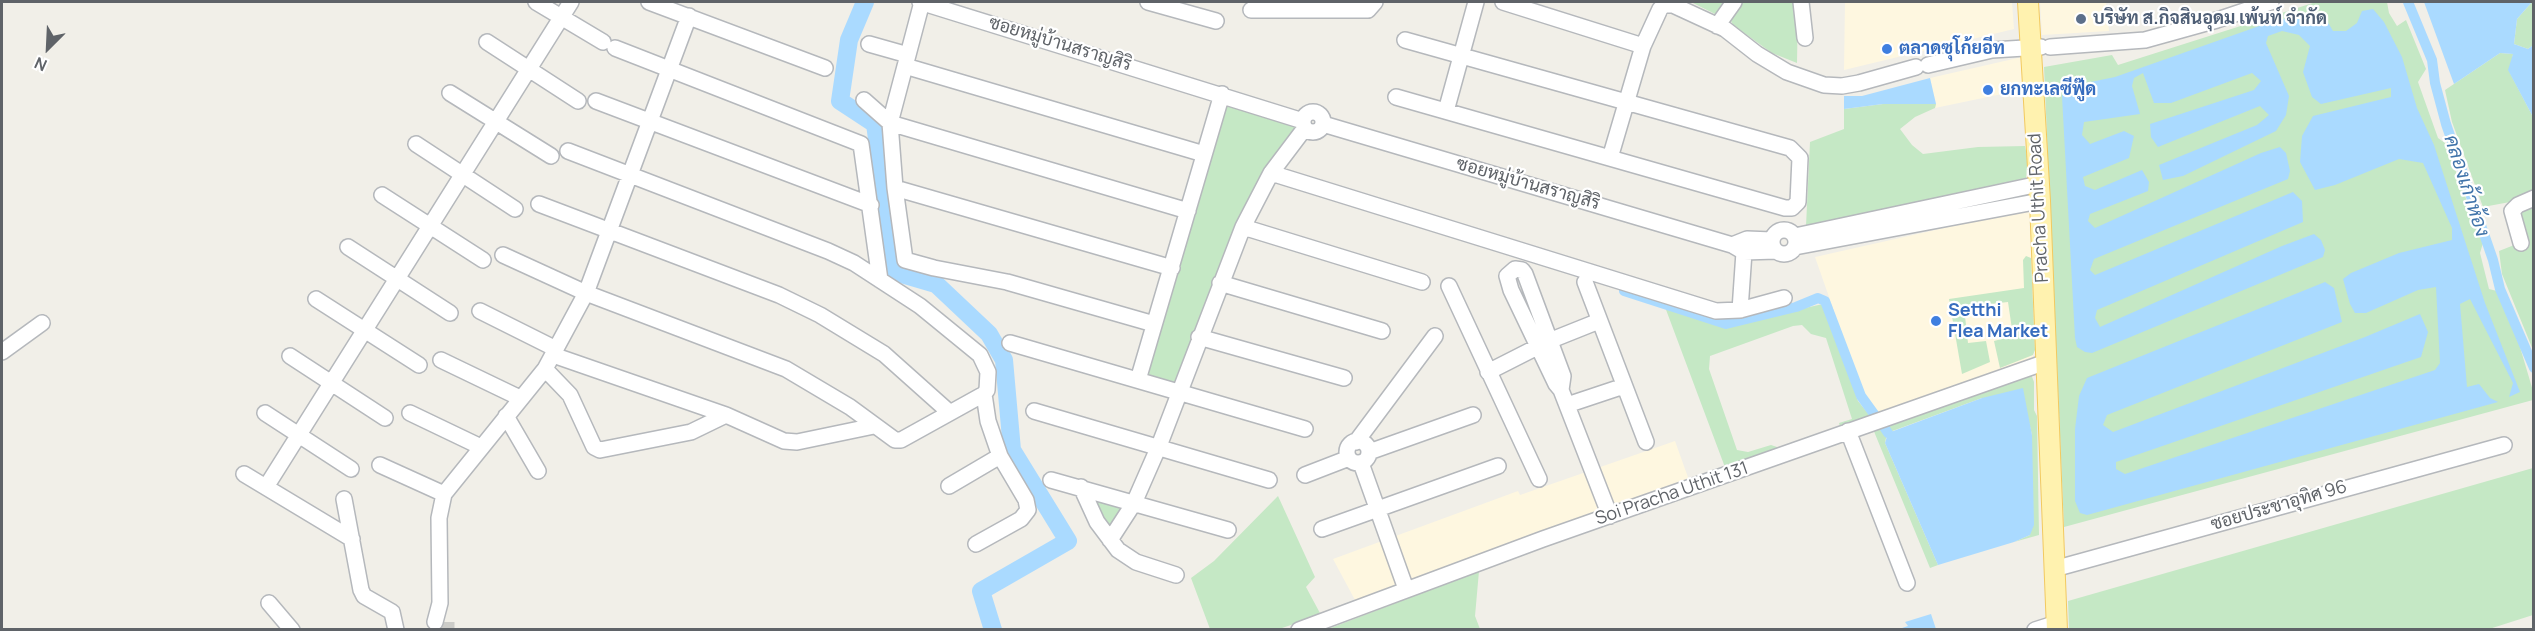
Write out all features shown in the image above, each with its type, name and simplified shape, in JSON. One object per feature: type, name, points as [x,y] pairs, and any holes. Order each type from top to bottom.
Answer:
[{"type":"main road","name":"Pracha Uthit Road","points":[[2028,2],[2041,47],[2039,193],[2057,626]]},
{"type":"street","points":[[536,2],[609,45],[861,144],[880,280]]},
{"type":"street","points":[[266,487],[571,2]]},
{"type":"street","points":[[649,2],[825,68]]},
{"type":"street","points":[[921,2],[890,123],[902,250],[907,262],[1007,282],[1154,324]]},
{"type":"street","name":"ซอยหมู่บ้านสราญสิริ","points":[[921,2],[1222,94],[1304,124],[1307,114],[1314,112],[1321,116],[1323,124],[1738,249],[1774,246],[1786,254],[1795,242],[2039,193]]},
{"type":"street","points":[[1148,2],[1216,21]]},
{"type":"street","points":[[1251,10],[1368,10],[1375,2]]},
{"type":"street","points":[[1446,111],[1476,2]]},
{"type":"street","points":[[1503,2],[1643,46]]},
{"type":"street","points":[[1717,26],[1734,2]]},
{"type":"street","points":[[1801,2],[1805,38]]},
{"type":"street","points":[[1610,158],[1643,46],[1660,9],[1667,4],[1674,3],[1717,26],[1787,72],[1824,85],[1842,86],[1992,50],[2145,40],[2271,2]]},
{"type":"street","points":[[441,622],[439,518],[444,494],[545,369],[586,293],[689,16]]},
{"type":"street","points":[[1396,97],[1785,208],[1792,208],[1798,201],[1800,158],[1790,148],[1405,40]]},
{"type":"street","points":[[487,42],[578,101]]},
{"type":"street","points":[[869,44],[907,61],[1204,154]]},
{"type":"street","points":[[450,93],[550,156]]},
{"type":"street","points":[[1138,380],[1222,94]]},
{"type":"street","points":[[864,100],[890,123],[1188,211]]},
{"type":"street","points":[[596,101],[871,205]]},
{"type":"street","points":[[1110,540],[1134,503],[1159,446],[1243,227],[1271,173],[1304,124]]},
{"type":"street","points":[[416,144],[515,210]]},
{"type":"street","points":[[503,255],[586,293],[786,369],[818,385],[890,438],[898,441],[984,394],[988,387],[988,372],[980,355],[920,306],[854,263],[568,151]]},
{"type":"street","points":[[1271,173],[1716,311],[1740,310],[1784,298]]},
{"type":"street","points":[[895,188],[1172,268]]},
{"type":"street","points":[[382,195],[483,260]]},
{"type":"street","points":[[2521,243],[2512,211],[2518,205],[2534,198]]},
{"type":"street","points":[[538,204],[779,295],[820,315],[884,354],[949,412]]},
{"type":"street","points":[[1243,227],[1422,282]]},
{"type":"street","name":"ซอยหมู่บ้านสราญสิริ","points":[[1774,246],[1776,234],[1782,230],[1790,231],[1795,242]]},
{"type":"street","points":[[348,247],[450,313]]},
{"type":"street","points":[[1738,249],[1740,310]]},
{"type":"street","points":[[1585,282],[1646,442]]},
{"type":"street","points":[[1220,283],[1382,331]]},
{"type":"street","points":[[1449,286],[1539,479]]},
{"type":"street","points":[[316,299],[419,365]]},
{"type":"street","points":[[480,311],[554,352],[726,415],[790,442],[874,426]]},
{"type":"street","points":[[1488,372],[1544,344],[1599,321]]},
{"type":"street","points":[[2,351],[42,324]]},
{"type":"street","points":[[1406,589],[1359,457],[1363,443],[1356,442],[1435,336]]},
{"type":"street","points":[[1199,337],[1344,378]]},
{"type":"street","points":[[1010,343],[1305,429]]},
{"type":"street","points":[[1544,344],[1563,376],[1561,390],[1610,516]]},
{"type":"street","points":[[290,356],[385,418]]},
{"type":"street","points":[[441,360],[520,398]]},
{"type":"street","name":"Soi Pracha Uthit 131","points":[[1299,630],[1406,589],[2046,362]]},
{"type":"street","points":[[545,369],[570,394],[594,447],[600,450],[691,432],[726,415]]},
{"type":"street","points":[[1567,405],[1624,386]]},
{"type":"street","points":[[976,544],[1021,519],[1028,510],[1026,500],[1000,456],[990,427],[984,394]]},
{"type":"street","points":[[1034,411],[1269,480]]},
{"type":"street","points":[[265,413],[351,469]]},
{"type":"street","points":[[410,413],[481,447]]},
{"type":"street","points":[[1305,475],[1473,415]]},
{"type":"street","points":[[506,416],[538,471]]},
{"type":"street","points":[[1848,431],[1907,583]]},
{"type":"street","name":"ซอยประชาอุทิศ 96","points":[[2054,569],[2504,445]]},
{"type":"street","points":[[949,486],[1000,456]]},
{"type":"street","points":[[380,465],[444,494]]},
{"type":"street","points":[[1322,529],[1498,466]]},
{"type":"street","points":[[244,474],[352,539]]},
{"type":"street","points":[[1051,480],[1228,530]]},
{"type":"street","points":[[1081,487],[1097,522],[1118,550],[1136,562],[1176,575]]},
{"type":"street","points":[[344,499],[361,590],[364,596],[392,612],[396,630]]},
{"type":"street","points":[[269,603],[292,630]]},
{"type":"street","points":[[2035,630],[2057,626]]},
{"type":"shaded area","name":"ตลาดซุโก้ยอีท","points":[[1845,2],[2012,2],[2014,29],[1844,70]]},
{"type":"shaded area","points":[[2040,2],[2106,2],[2109,31],[2042,35]]},
{"type":"shaded area","points":[[2022,57],[2026,89],[1935,108],[1930,78]]},
{"type":"shaded area","name":"Setthi Flea Market","points":[[2029,209],[2035,351],[2031,361],[1871,417],[1815,257]]},
{"type":"shaded area","points":[[1675,441],[1690,483],[1355,600],[1333,559],[1518,491],[1520,495]]},
{"type":"green space","points":[[1691,2],[1728,2],[1717,15]]},
{"type":"green space","points":[[1742,2],[1798,2],[1797,63],[1772,53],[1733,25],[1731,21]]},
{"type":"green space","points":[[2316,2],[2387,2],[2389,13],[2397,26],[2406,20],[2426,69],[2418,82],[2438,138],[2445,143],[2483,243],[2480,253],[2489,289],[2497,291],[2520,347],[2533,391],[2533,400],[2064,527],[2044,67],[2112,55],[2118,65]]},
{"type":"green space","points":[[2532,2],[2533,45],[2528,49],[2514,44],[2517,19]]},
{"type":"green space","points":[[2500,53],[2513,54],[2510,73],[2533,117],[2533,350],[2502,274],[2499,251],[2527,240],[2510,202],[2483,207],[2452,122],[2445,90]]},
{"type":"green space","points":[[1224,103],[1294,124],[1297,129],[1177,386],[1145,376]]},
{"type":"green space","points":[[1883,104],[1936,104],[1935,108],[1915,117],[1900,129],[1912,145],[1923,154],[1978,147],[2025,146],[2028,160],[2026,178],[1806,226],[1810,142],[1844,129],[1844,109]]},
{"type":"green space","points":[[2026,256],[2031,258],[2035,350],[2033,355],[2000,368],[1994,341],[2013,336],[2008,302],[1964,307],[1968,343],[1986,341],[1990,362],[1962,374],[1949,299],[2024,288],[2023,260]]},
{"type":"green space","points":[[1823,304],[1858,401],[1871,417],[1840,427],[1839,423],[1852,419],[1826,338],[1811,334],[1802,325],[1793,326],[1710,356],[1709,369],[1737,450],[1748,452],[1771,445],[1780,448],[1726,470],[1665,307],[1724,326]]},
{"type":"green space","points":[[2031,374],[2034,382],[2034,410],[2037,416],[2039,535],[2014,542],[2030,535],[2032,435],[2027,414],[1982,398],[1887,433],[1885,443],[1938,565],[1930,568],[1873,429]]},
{"type":"green space","points":[[2533,468],[2533,615],[2486,630],[2069,629],[2068,601]]},
{"type":"green space","points":[[1094,496],[1124,504],[1111,530],[1092,501]]},
{"type":"green space","points":[[1278,496],[1315,577],[1306,587],[1321,615],[1279,629],[1210,629],[1191,578],[1214,561]]},
{"type":"green space","points":[[1479,571],[1475,616],[1480,629],[1328,629]]},
{"type":"water","points":[[2424,2],[2532,2],[2517,19],[2514,44],[2528,49],[2533,45],[2533,117],[2508,70],[2513,54],[2500,53],[2454,84]]},
{"type":"water","points":[[2373,9],[2384,22],[2402,57],[2417,108],[2434,145],[2485,303],[2520,392],[2509,397],[2513,383],[2470,299],[2460,304],[2467,387],[2479,384],[2490,398],[2498,402],[2087,515],[2080,513],[2075,501],[2075,429],[2079,396],[2087,378],[2325,282],[2334,288],[2342,322],[2107,415],[2103,425],[2113,432],[2420,314],[2428,332],[2421,357],[2116,462],[2116,469],[2125,474],[2435,370],[2440,363],[2436,287],[2418,290],[2366,313],[2355,313],[2343,279],[2351,273],[2399,253],[2452,240],[2452,228],[2423,163],[2399,159],[2335,185],[2315,190],[2300,162],[2302,136],[2313,116],[2391,97],[2391,88],[2321,104],[2312,97],[2303,72],[2310,46],[2299,35],[2282,31],[2268,36],[2266,43],[2289,96],[2286,115],[2276,131],[2183,176],[2163,180],[2159,165],[2257,125],[2269,115],[2260,106],[2158,147],[2151,137],[2150,124],[2254,90],[2261,81],[2252,73],[2171,103],[2154,103],[2143,73],[2134,78],[2132,86],[2140,114],[2084,122],[2082,135],[2090,144],[2124,131],[2134,136],[2129,158],[2083,177],[2085,186],[2095,190],[2142,170],[2149,182],[2148,191],[2090,214],[2088,221],[2095,228],[2261,153],[2280,147],[2286,153],[2290,171],[2288,179],[2094,259],[2090,270],[2095,275],[2293,192],[2302,201],[2303,222],[2097,310],[2095,318],[2100,327],[2314,234],[2321,240],[2325,250],[2323,257],[2092,353],[2077,347],[2075,338],[2062,96],[2066,87],[2115,77],[2265,24],[2307,13],[2323,14],[2333,31],[2346,31],[2357,23],[2362,11]]},
{"type":"water","points":[[1930,78],[1936,104],[1883,104],[1844,109],[1844,96],[1862,96]]},
{"type":"water","points":[[2023,388],[2032,435],[2034,525],[2030,535],[1938,565],[1885,443],[1888,433],[1982,398]]},
{"type":"water","points":[[1931,614],[1936,629],[1899,629],[1908,626],[1905,622]]},
{"type":"waterway","points":[[865,2],[849,40],[840,101],[875,124],[895,272],[936,284],[989,334],[1004,360],[1012,450],[1068,541],[981,591],[993,630]]},
{"type":"waterway","name":"คลองเก้าห้อง","points":[[2408,2],[2432,60],[2435,83],[2446,124],[2493,260],[2500,289],[2534,368]]},
{"type":"waterway","points":[[1624,291],[1726,324],[1796,307],[1818,298],[1825,301],[1861,396],[1874,414]]},
{"type":"waterway","points":[[1884,427],[1888,433]]},
{"type":"tunnel","points":[[447,622],[447,630]]},
{"type":"place","name":"บริษัท ส.กิจสินอุดม เพ้นท์ จำกัด","points":[[2081,19]]},
{"type":"place","name":"ตลาดซุโก้ยอีท","points":[[1887,49]]},
{"type":"place","name":"ยกทะเลซีฟู๊ด","points":[[1988,90]]},
{"type":"place","name":"Setthi Flea Market","points":[[1936,321]]}]
